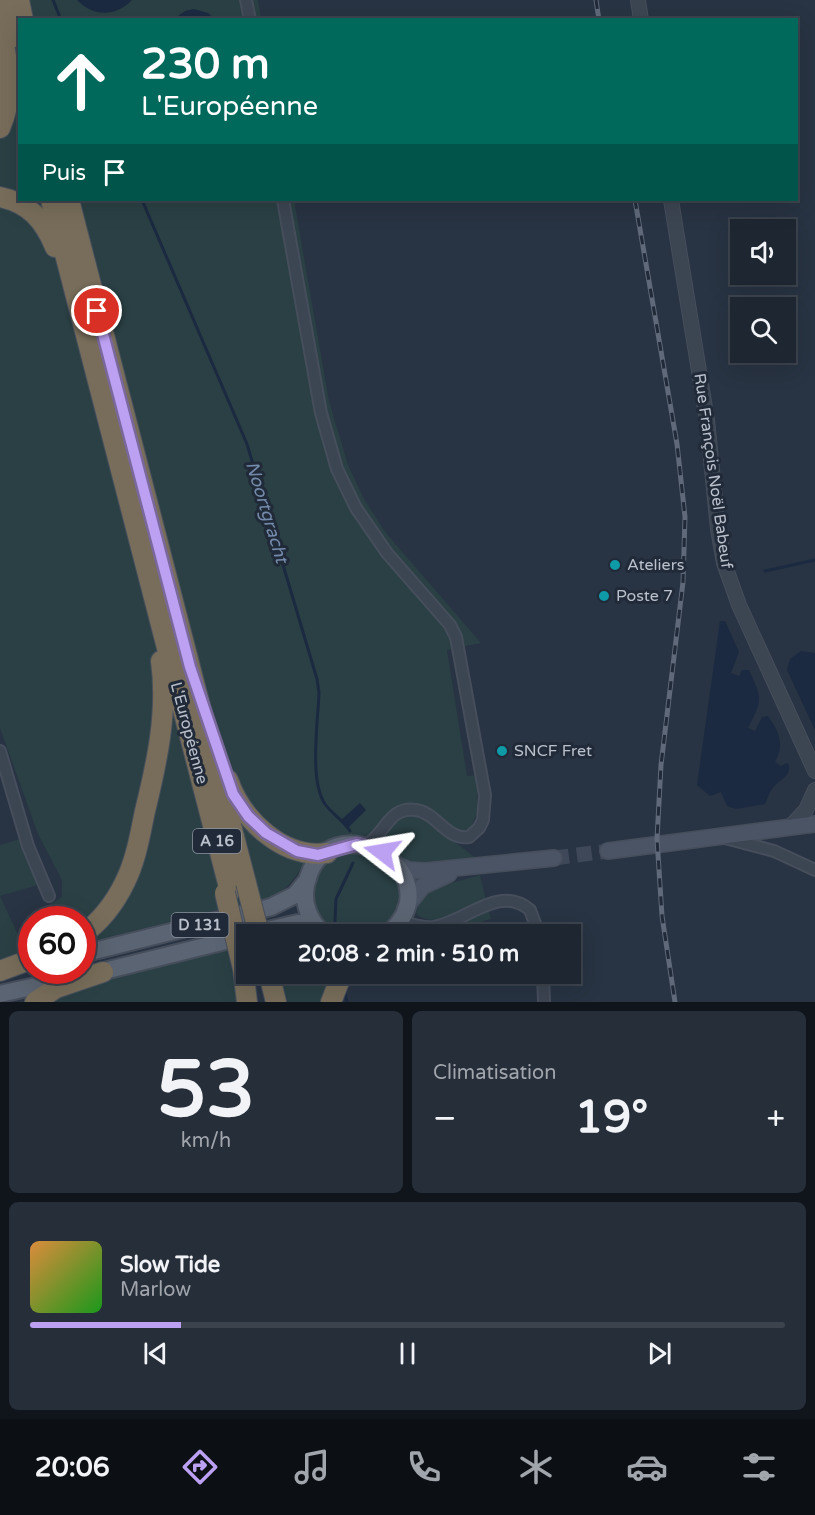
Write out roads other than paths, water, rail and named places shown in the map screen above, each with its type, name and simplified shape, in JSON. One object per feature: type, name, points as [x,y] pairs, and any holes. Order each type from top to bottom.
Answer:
[{"type":"highway","points":[[2,0],[18,67]]},
{"type":"highway","points":[[19,0],[23,18]]},
{"type":"highway","points":[[0,27],[9,81],[8,106],[0,128]]},
{"type":"highway","points":[[0,197],[27,206],[39,217],[48,232],[101,393]]},
{"type":"highway","name":"L'Européenne","points":[[51,201],[204,792],[234,889],[253,924]]},
{"type":"highway","name":"L'Européenne","points":[[69,201],[190,667],[240,924]]},
{"type":"highway","points":[[96,922],[109,910],[128,876],[139,839],[159,744],[162,675],[143,557]]},
{"type":"highway","points":[[190,667],[229,784],[242,807],[266,833],[284,845],[306,854],[327,853]]},
{"type":"highway","points":[[0,973],[18,965]]},
{"type":"highway","points":[[35,1002],[56,988],[103,972]]},
{"type":"highway","points":[[247,984],[247,1002]]},
{"type":"highway","name":"L'Européenne","points":[[253,984],[259,1002]]},
{"type":"highway","points":[[272,984],[276,1002]]},
{"type":"main road","points":[[608,851],[815,824]]},
{"type":"main road","points":[[317,924],[306,903],[308,879],[315,866],[327,853],[343,846],[366,845],[382,852],[397,866],[406,887],[403,914]]},
{"type":"main road","points":[[397,866],[421,871],[554,858]]},
{"type":"main road","points":[[396,924],[426,883],[476,867]]},
{"type":"main road","name":"D 131","points":[[96,951],[271,907],[295,895],[308,879]]},
{"type":"main road","name":"D 131","points":[[0,994],[103,972],[236,939]]},
{"type":"main road","points":[[0,973],[18,969]]},
{"type":"street","points":[[246,0],[250,18]]},
{"type":"street","points":[[638,0],[641,18]]},
{"type":"street","points":[[283,201],[321,413],[334,460],[364,521],[392,560],[450,626],[456,637],[482,773],[484,815],[482,824],[472,835],[454,836],[428,815],[417,810],[397,812],[375,839],[366,845]]},
{"type":"street","name":"Rue François Noël Babeuf","points":[[671,201],[709,431],[718,529],[724,563],[735,596],[813,766],[815,779]]},
{"type":"street","points":[[0,751],[28,846],[49,896]]},
{"type":"street","points":[[789,828],[806,810],[815,790]]},
{"type":"street","points":[[382,852],[381,840],[385,824]]},
{"type":"street","points":[[722,837],[781,853],[815,870]]},
{"type":"street","points":[[442,924],[492,903],[510,901],[531,910],[536,924]]},
{"type":"street","points":[[403,914],[417,924]]},
{"type":"street","points":[[543,984],[544,1002]]},
{"type":"water","points":[[77,0],[132,0],[119,10],[104,13],[90,10]]},
{"type":"water","points":[[194,9],[208,13],[214,18],[175,18],[185,11]]},
{"type":"water","points":[[720,621],[725,621],[739,652],[731,673],[739,676],[742,670],[749,670],[759,694],[758,705],[748,728],[755,731],[762,717],[768,716],[775,727],[780,744],[775,762],[781,766],[789,764],[788,772],[772,789],[765,804],[736,809],[727,806],[721,792],[710,796],[697,785]]},
{"type":"water","points":[[801,651],[815,653],[815,730],[787,670],[790,659]]},
{"type":"water","points":[[360,803],[366,810],[347,829],[341,820]]},
{"type":"waterway","name":"Noortgracht","points":[[53,0],[60,18]]},
{"type":"waterway","name":"Noortgracht","points":[[142,201],[247,444],[317,679],[319,693],[316,766],[320,794],[328,808],[350,831]]},
{"type":"waterway","points":[[765,571],[815,560]]},
{"type":"waterway","name":"Noortgracht","points":[[335,921],[336,899],[353,863]]},
{"type":"waterway","name":"Noortgracht","points":[[344,990],[347,1002]]},
{"type":"tunnel","points":[[554,858],[608,851]]},
{"type":"railway","points":[[596,0],[599,18]]},
{"type":"railway","points":[[635,201],[677,444],[685,517],[683,582],[661,765],[657,839],[662,916],[675,1002]]},
{"type":"place","name":"Ateliers","points":[[615,565]]},
{"type":"place","name":"Poste 7","points":[[604,596]]},
{"type":"place","name":"SNCF Fret","points":[[502,751]]}]
